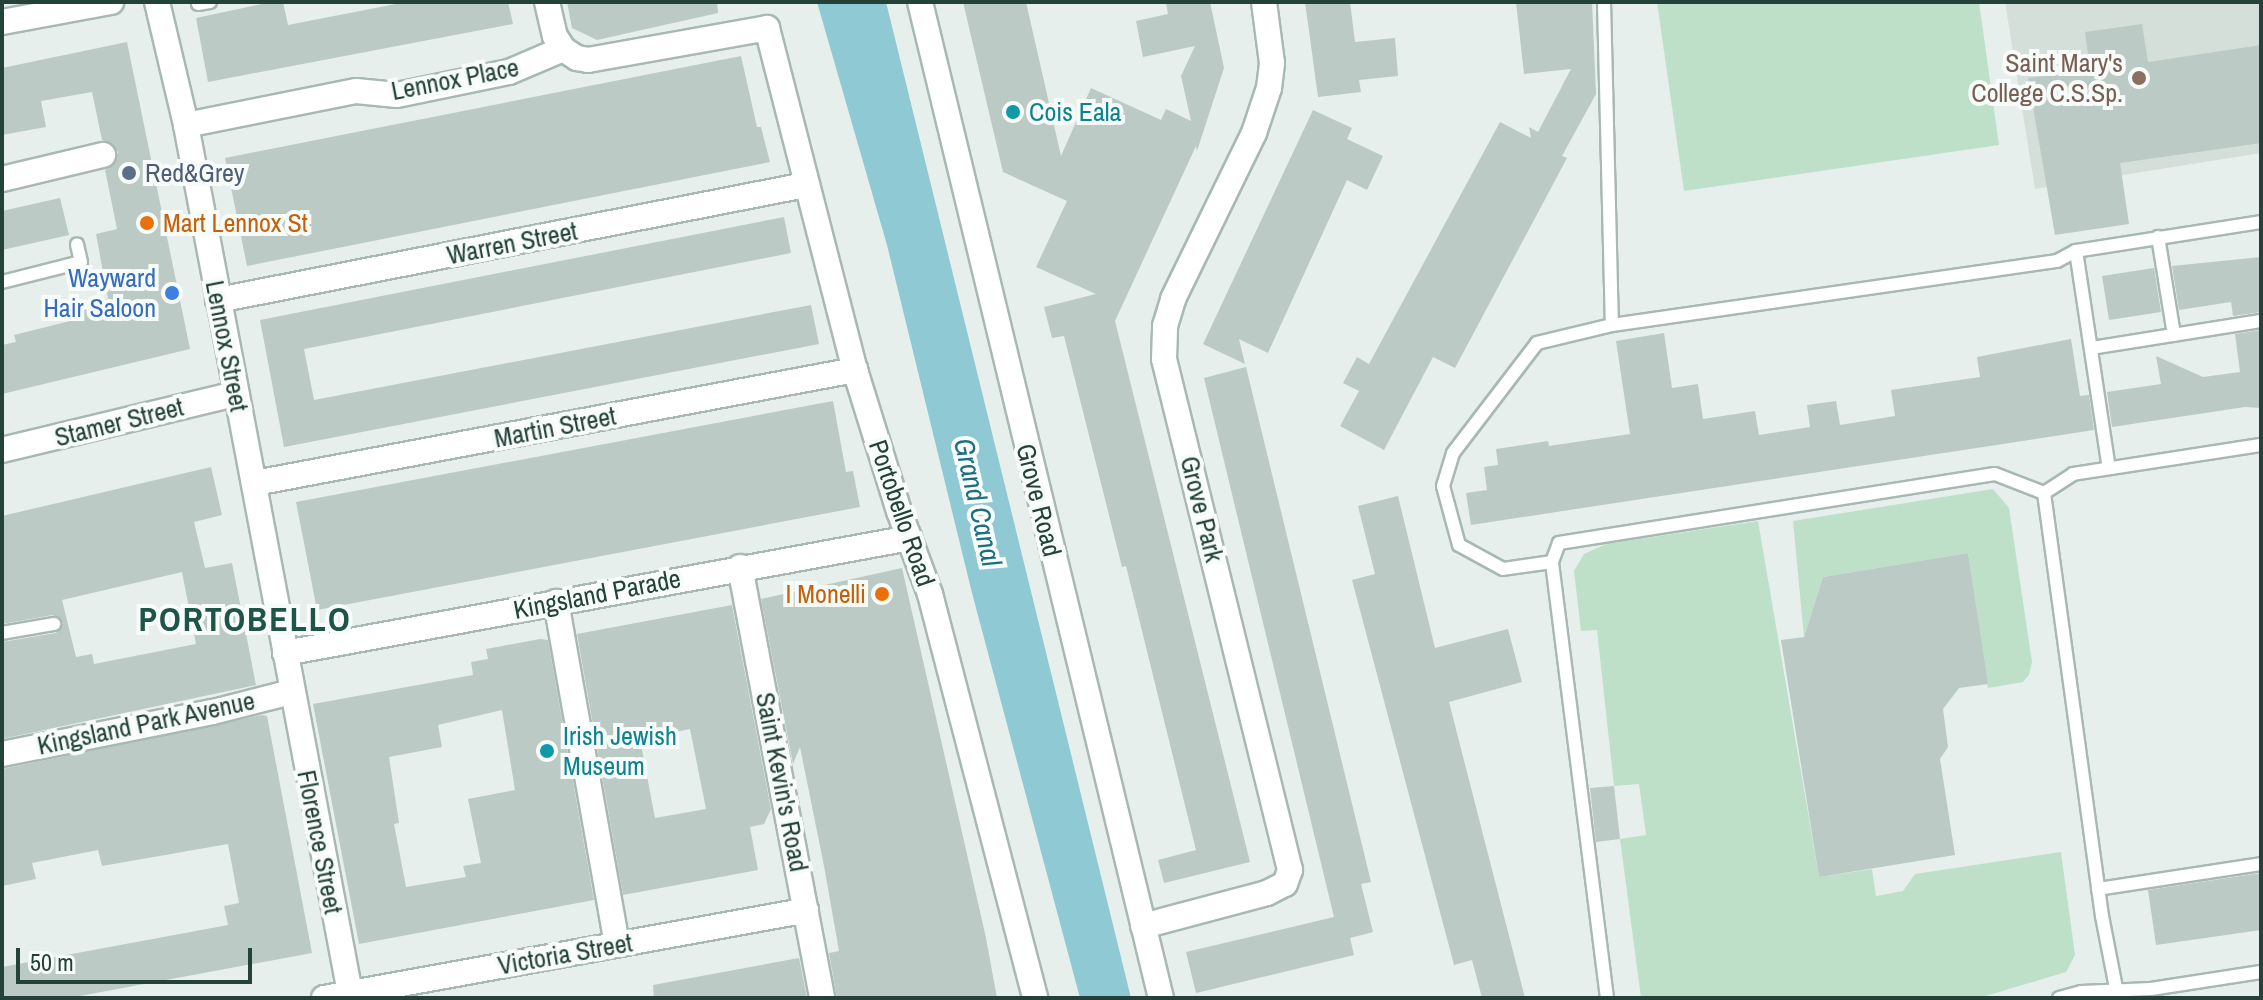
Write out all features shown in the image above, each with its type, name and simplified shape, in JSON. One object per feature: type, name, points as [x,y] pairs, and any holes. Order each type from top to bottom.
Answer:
[{"type":"street","points":[[2,22],[111,2]]},
{"type":"street","name":"Lennox Street","points":[[157,2],[186,125],[255,483],[291,692]]},
{"type":"street","points":[[547,2],[555,36],[563,49]]},
{"type":"street","name":"Grove Road","points":[[920,2],[1161,998]]},
{"type":"street","name":"Grove Park","points":[[1143,926],[1267,893],[1285,884],[1290,870],[1164,359],[1165,326],[1173,299],[1254,133],[1269,88],[1272,63],[1264,2]]},
{"type":"street","name":"Portobello Road","points":[[563,49],[577,58],[588,60],[767,28],[855,370],[930,594],[1035,998]]},
{"type":"street","name":"Lennox Place","points":[[186,125],[356,91],[397,95],[509,72],[563,49]]},
{"type":"street","points":[[2,179],[103,155]]},
{"type":"street","name":"Warren Street","points":[[218,300],[805,185]]},
{"type":"street","name":"Martin Street","points":[[255,483],[855,370]]},
{"type":"street","name":"Stamer Street","points":[[2,450],[236,394]]},
{"type":"street","name":"Kingsland Parade","points":[[285,653],[910,538]]},
{"type":"street","name":"Saint Kevin's Road","points":[[740,567],[822,998]]},
{"type":"street","points":[[556,602],[617,945]]},
{"type":"street","name":"Kingsland Park Avenue","points":[[2,754],[213,712],[291,692]]},
{"type":"street","name":"Florence Street","points":[[291,692],[350,993]]},
{"type":"street","name":"Victoria Street","points":[[324,998],[806,910]]},
{"type":"lane","points":[[1604,2],[1612,325]]},
{"type":"lane","points":[[1552,562],[1503,569],[1459,545],[1443,486],[1453,453],[1537,343],[1612,325],[2057,261],[2076,251],[2261,222]]},
{"type":"lane","points":[[2158,237],[2174,335]]},
{"type":"lane","points":[[2,282],[81,262],[77,244]]},
{"type":"lane","points":[[2076,251],[2109,468]]},
{"type":"lane","points":[[2092,348],[2261,321]]},
{"type":"lane","points":[[2044,493],[2073,474],[2261,445]]},
{"type":"lane","points":[[1607,998],[1552,562],[1559,543],[1995,474],[2044,493]]},
{"type":"lane","points":[[2044,493],[2098,889],[2117,995]]},
{"type":"lane","points":[[2,633],[54,624]]},
{"type":"lane","points":[[2098,889],[2261,864]]},
{"type":"lane","points":[[2059,998],[2081,992],[2117,995],[2261,972]]},
{"type":"shaded area","name":"Saint Mary's College C.S.Sp.","points":[[2005,2],[2261,2],[2261,153],[2035,189]]},
{"type":"green space","points":[[1657,2],[1979,2],[1999,145],[1684,191]]},
{"type":"green space","points":[[1993,489],[2009,508],[2032,662],[2029,675],[2023,682],[1988,688],[1968,553],[1823,577],[1804,637],[1793,521]]},
{"type":"green space","points":[[1758,521],[1819,877],[1872,869],[1876,896],[1903,891],[1915,874],[2061,852],[2075,955],[2066,972],[1979,998],[1641,998],[1620,839],[1646,835],[1639,784],[1614,786],[1597,630],[1581,631],[1574,571],[1584,554],[1606,544]]},
{"type":"water","name":"Grand Canal","points":[[817,2],[886,2],[1131,998],[1080,998],[972,593],[887,245]]},
{"type":"building","points":[[283,2],[288,25],[406,2],[508,2],[513,24],[208,82],[196,18]]},
{"type":"building","points":[[567,2],[717,2],[718,13],[597,40],[572,28]]},
{"type":"building","points":[[963,2],[1026,2],[1061,156],[1091,88],[1161,120],[1166,109],[1191,121],[1181,76],[1195,46],[1143,57],[1136,21],[1168,14],[1166,2],[1210,2],[1224,68],[1197,151],[1196,146],[1115,321],[1250,862],[1164,883],[1158,860],[1196,850],[1126,566],[1122,567],[1064,336],[1052,338],[1044,307],[1096,294],[1036,267],[1067,201],[1003,172]]},
{"type":"building","points":[[1305,2],[1350,2],[1355,42],[1395,38],[1398,76],[1359,80],[1361,92],[1318,97]]},
{"type":"building","points":[[1516,2],[1592,2],[1596,94],[1562,156],[1567,158],[1455,368],[1433,357],[1384,450],[1340,426],[1359,391],[1343,383],[1357,357],[1369,364],[1500,122],[1531,138],[1529,127],[1538,132],[1571,69],[1524,74]]},
{"type":"building","name":"Saint Mary's College C.S.Sp.","points":[[2142,24],[2148,62],[2261,45],[2261,143],[2120,163],[2129,224],[2055,235],[2028,78],[2090,70],[2085,32]]},
{"type":"building","points":[[127,42],[190,349],[2,394],[2,345],[16,342],[14,335],[82,318],[79,306],[108,299],[96,234],[117,229],[105,170],[114,165],[118,152],[113,144],[102,140],[92,92],[41,101],[46,127],[2,135],[2,68]]},
{"type":"building","points":[[741,56],[757,127],[761,127],[770,162],[247,266],[225,158]]},
{"type":"building","points":[[1313,110],[1352,128],[1347,139],[1383,156],[1367,190],[1347,180],[1268,353],[1239,339],[1245,364],[1203,344]]},
{"type":"building","points":[[60,198],[69,235],[2,250],[2,211]]},
{"type":"building","points":[[784,217],[791,253],[304,349],[314,400],[811,305],[819,344],[284,447],[260,320]]},
{"type":"building","points":[[2261,257],[2261,312],[2233,316],[2231,302],[2179,310],[2172,266]]},
{"type":"building","points":[[2154,268],[2161,312],[2109,320],[2102,276]]},
{"type":"building","points":[[2261,330],[2261,408],[2245,407],[2112,427],[2107,392],[2161,384],[2156,356],[2203,377],[2240,372],[2235,334]]},
{"type":"building","points":[[1664,333],[1672,388],[1698,384],[1703,419],[1755,411],[1759,435],[1810,427],[1807,405],[1836,401],[1840,425],[1895,416],[1891,390],[1980,377],[1977,357],[2071,339],[2080,396],[2089,395],[2094,430],[1471,525],[1466,493],[1487,490],[1484,467],[1498,465],[1496,449],[1548,441],[1549,446],[1630,434],[1616,341]]},
{"type":"building","points":[[1246,367],[1371,882],[1361,884],[1373,932],[1350,938],[1354,955],[1196,993],[1186,952],[1334,917],[1204,378]]},
{"type":"building","points":[[833,401],[846,472],[853,471],[860,507],[317,610],[296,502]]},
{"type":"building","points":[[211,467],[222,515],[194,522],[205,568],[232,563],[256,685],[2,739],[2,642],[56,633],[63,623],[53,615],[2,624],[2,516]],"holes":[[[182,572],[196,644],[94,664],[92,654],[76,657],[62,600]]]},
{"type":"building","points":[[1398,496],[1435,648],[1508,629],[1522,682],[1449,702],[1525,998],[1482,998],[1472,960],[1454,965],[1352,580],[1375,574],[1358,506]]},
{"type":"building","points":[[1968,553],[1988,684],[1959,688],[1943,709],[1948,747],[1940,759],[1955,855],[1819,877],[1781,640],[1804,637],[1823,577]]},
{"type":"building","points":[[902,568],[997,998],[837,998],[829,953],[839,951],[824,866],[800,747],[793,764],[761,599]]},
{"type":"building","points":[[732,605],[771,809],[764,824],[750,827],[758,870],[623,895],[577,634]],"holes":[[[690,729],[706,809],[655,818],[640,739]]]},
{"type":"building","points":[[548,640],[594,900],[359,944],[313,704],[473,675],[471,662],[488,659],[486,649]],"holes":[[[502,710],[515,790],[468,799],[481,863],[463,866],[466,877],[406,887],[394,824],[399,823],[389,757],[442,747],[438,725]]]},
{"type":"building","points":[[267,716],[312,953],[69,998],[2,998],[2,967],[228,925],[224,906],[239,903],[228,844],[102,866],[98,850],[32,863],[36,879],[2,886],[2,769]]},
{"type":"building","points":[[1614,786],[1620,839],[1596,842],[1590,788]]},
{"type":"building","points":[[2261,873],[2261,930],[2156,945],[2148,890]]},
{"type":"building","points":[[799,958],[807,998],[654,998],[653,985]]},
{"type":"place","name":"Saint Mary's College C.S.Sp.","points":[[2139,78]]},
{"type":"place","name":"Cois Eala","points":[[1013,112]]},
{"type":"place","name":"Red&Grey","points":[[129,173]]},
{"type":"place","name":"Mart Lennox St","points":[[147,223]]},
{"type":"place","name":"Wayward Hair Saloon","points":[[172,293]]},
{"type":"place","name":"I Monelli","points":[[882,594]]},
{"type":"place","name":"Irish Jewish Museum","points":[[547,751]]},
{"type":"district","name":"PORTOBELLO","points":[[245,620]]}]
